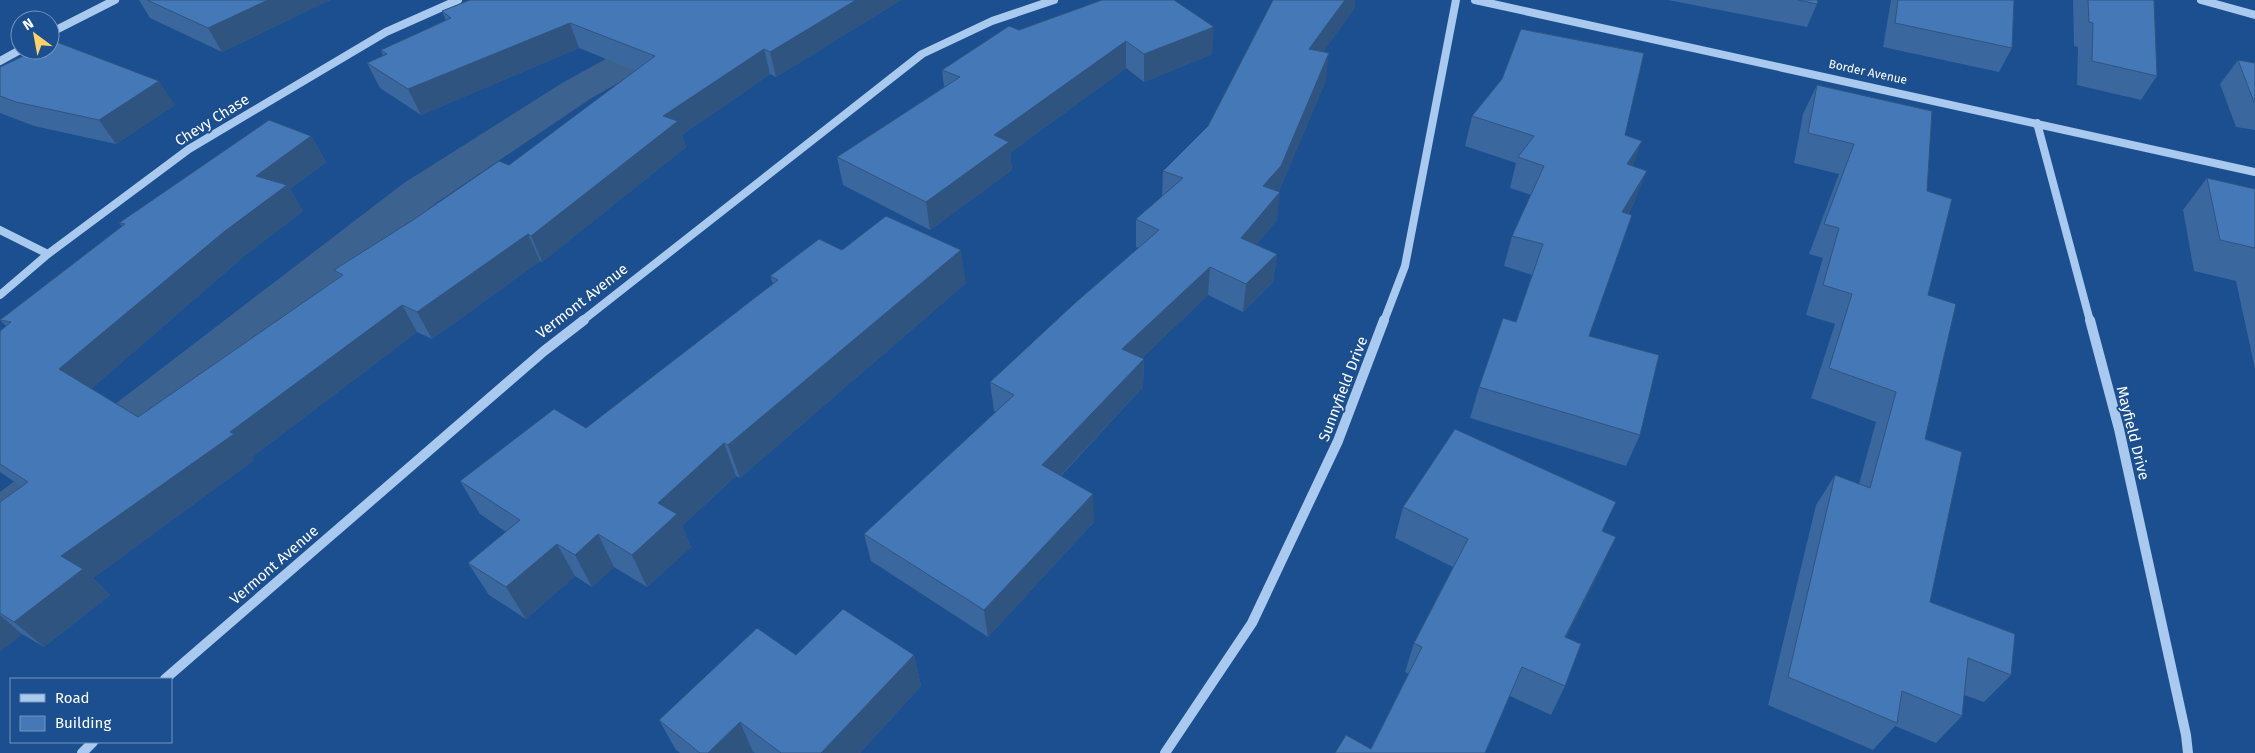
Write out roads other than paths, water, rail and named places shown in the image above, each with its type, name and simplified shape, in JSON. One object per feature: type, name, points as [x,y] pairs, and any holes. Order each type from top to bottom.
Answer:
[{"type":"street","points":[[60,29],[115,0]]},
{"type":"street","name":"Chevy Chase","points":[[0,295],[48,254],[189,148],[386,32],[458,0]]},
{"type":"street","name":"Vermont Avenue","points":[[166,678],[544,351],[922,54],[992,21],[1054,0]]},
{"type":"street","name":"Sunnyfield Drive","points":[[1165,753],[1252,623],[1338,442],[1405,266],[1456,0]]},
{"type":"street","name":"Border Avenue","points":[[1476,0],[2255,172]]},
{"type":"street","points":[[2201,0],[2255,15]]},
{"type":"street","name":"Mayfield Drive","points":[[2037,123],[2119,429],[2186,735],[2188,753]]},
{"type":"street","points":[[0,230],[48,254]]},
{"type":"waterway","points":[[0,524],[420,193],[576,91],[703,19],[742,0]]}]
